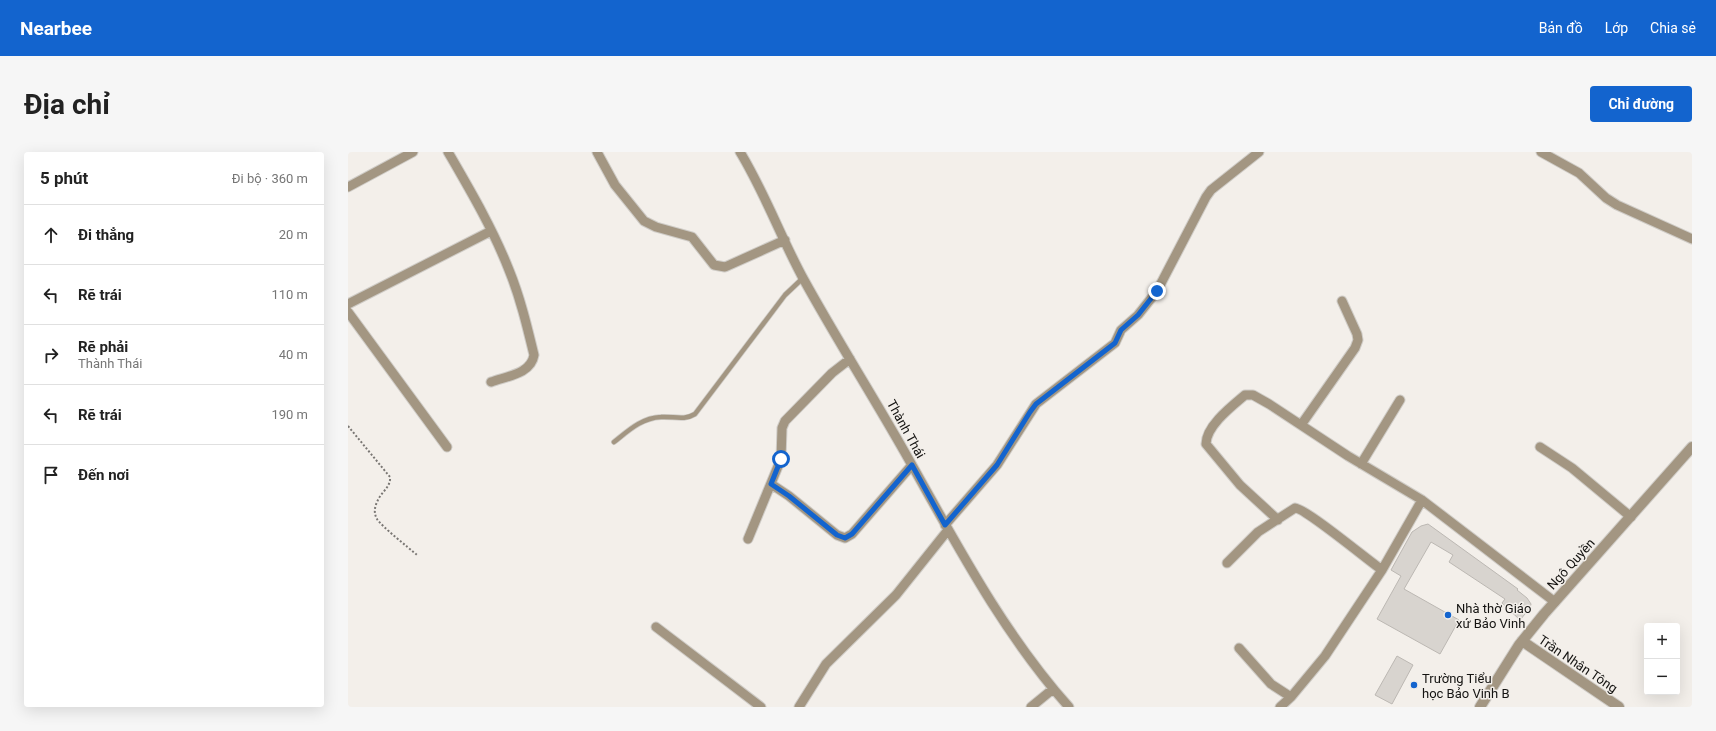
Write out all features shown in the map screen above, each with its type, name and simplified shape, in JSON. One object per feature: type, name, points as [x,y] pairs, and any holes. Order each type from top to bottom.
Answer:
[{"type":"street","points":[[348,187],[413,152]]},
{"type":"street","points":[[448,152],[491,231],[509,268],[516,288],[534,355],[533,362],[528,369],[491,382]]},
{"type":"street","points":[[597,152],[615,185],[644,221],[656,227],[692,237],[714,265],[725,267],[785,240]]},
{"type":"street","name":"Thành Thái","points":[[740,152],[754,174],[803,278],[912,465],[946,528],[1012,635],[1053,689],[1069,707]]},
{"type":"street","points":[[799,707],[826,664],[896,595],[946,528],[997,465],[1036,404],[1115,343],[1121,330],[1138,315],[1157,291],[1206,197],[1212,190],[1259,152]]},
{"type":"street","points":[[1541,152],[1579,173],[1606,198],[1617,205],[1692,239]]},
{"type":"street","points":[[348,304],[491,231]]},
{"type":"street","points":[[1300,425],[1355,348],[1358,340],[1357,334],[1342,301]]},
{"type":"street","points":[[348,312],[447,447]]},
{"type":"street","points":[[748,539],[781,459],[782,428],[785,421],[832,373],[850,359]]},
{"type":"street","points":[[1278,520],[1240,485],[1206,444],[1207,436],[1221,416],[1245,394],[1253,395],[1361,464],[1422,500],[1555,602]]},
{"type":"street","points":[[1361,464],[1400,400]]},
{"type":"street","name":"Ngô Quyền","points":[[1480,707],[1522,641],[1692,446]]},
{"type":"street","points":[[1540,447],[1572,468],[1631,517]]},
{"type":"street","points":[[771,484],[789,496],[837,535],[845,538],[852,534],[912,465]]},
{"type":"street","points":[[1280,707],[1291,697],[1325,656],[1382,570],[1422,500]]},
{"type":"street","points":[[1227,563],[1258,532],[1278,520],[1292,509],[1298,508],[1382,570]]},
{"type":"street","points":[[656,627],[761,707]]},
{"type":"street","name":"Trần Nhân Tông","points":[[1522,641],[1619,707]]},
{"type":"street","points":[[1239,648],[1271,684],[1291,697]]},
{"type":"street","points":[[1031,707],[1053,689]]},
{"type":"lane","points":[[614,442],[636,425],[649,419],[661,417],[681,418],[689,417],[695,414],[785,295],[803,278]]},
{"type":"path","points":[[348,426],[390,477],[390,482],[374,508],[377,519],[417,555]]},
{"type":"building","points":[[1428,524],[1518,589],[1517,590],[1527,598],[1531,604],[1530,608],[1520,620],[1502,603],[1505,599],[1449,562],[1453,555],[1431,542],[1404,589],[1459,620],[1440,654],[1377,619],[1401,576],[1391,570],[1412,532],[1421,526]]},
{"type":"building","points":[[1397,656],[1413,665],[1392,704],[1375,695]]},
{"type":"place","name":"Nhà thờ Giáo xứ Bảo Vinh","points":[[1448,615]]},
{"type":"place","name":"Trường Tiểu học Bảo Vinh B","points":[[1414,685]]},
{"type":"route","points":[[781,459],[771,484],[789,496],[837,535],[845,538],[852,534],[912,465],[945,525],[997,465],[1010,442],[1036,404],[1069,381],[1115,343],[1119,338],[1121,330],[1138,315],[1157,291]]}]
